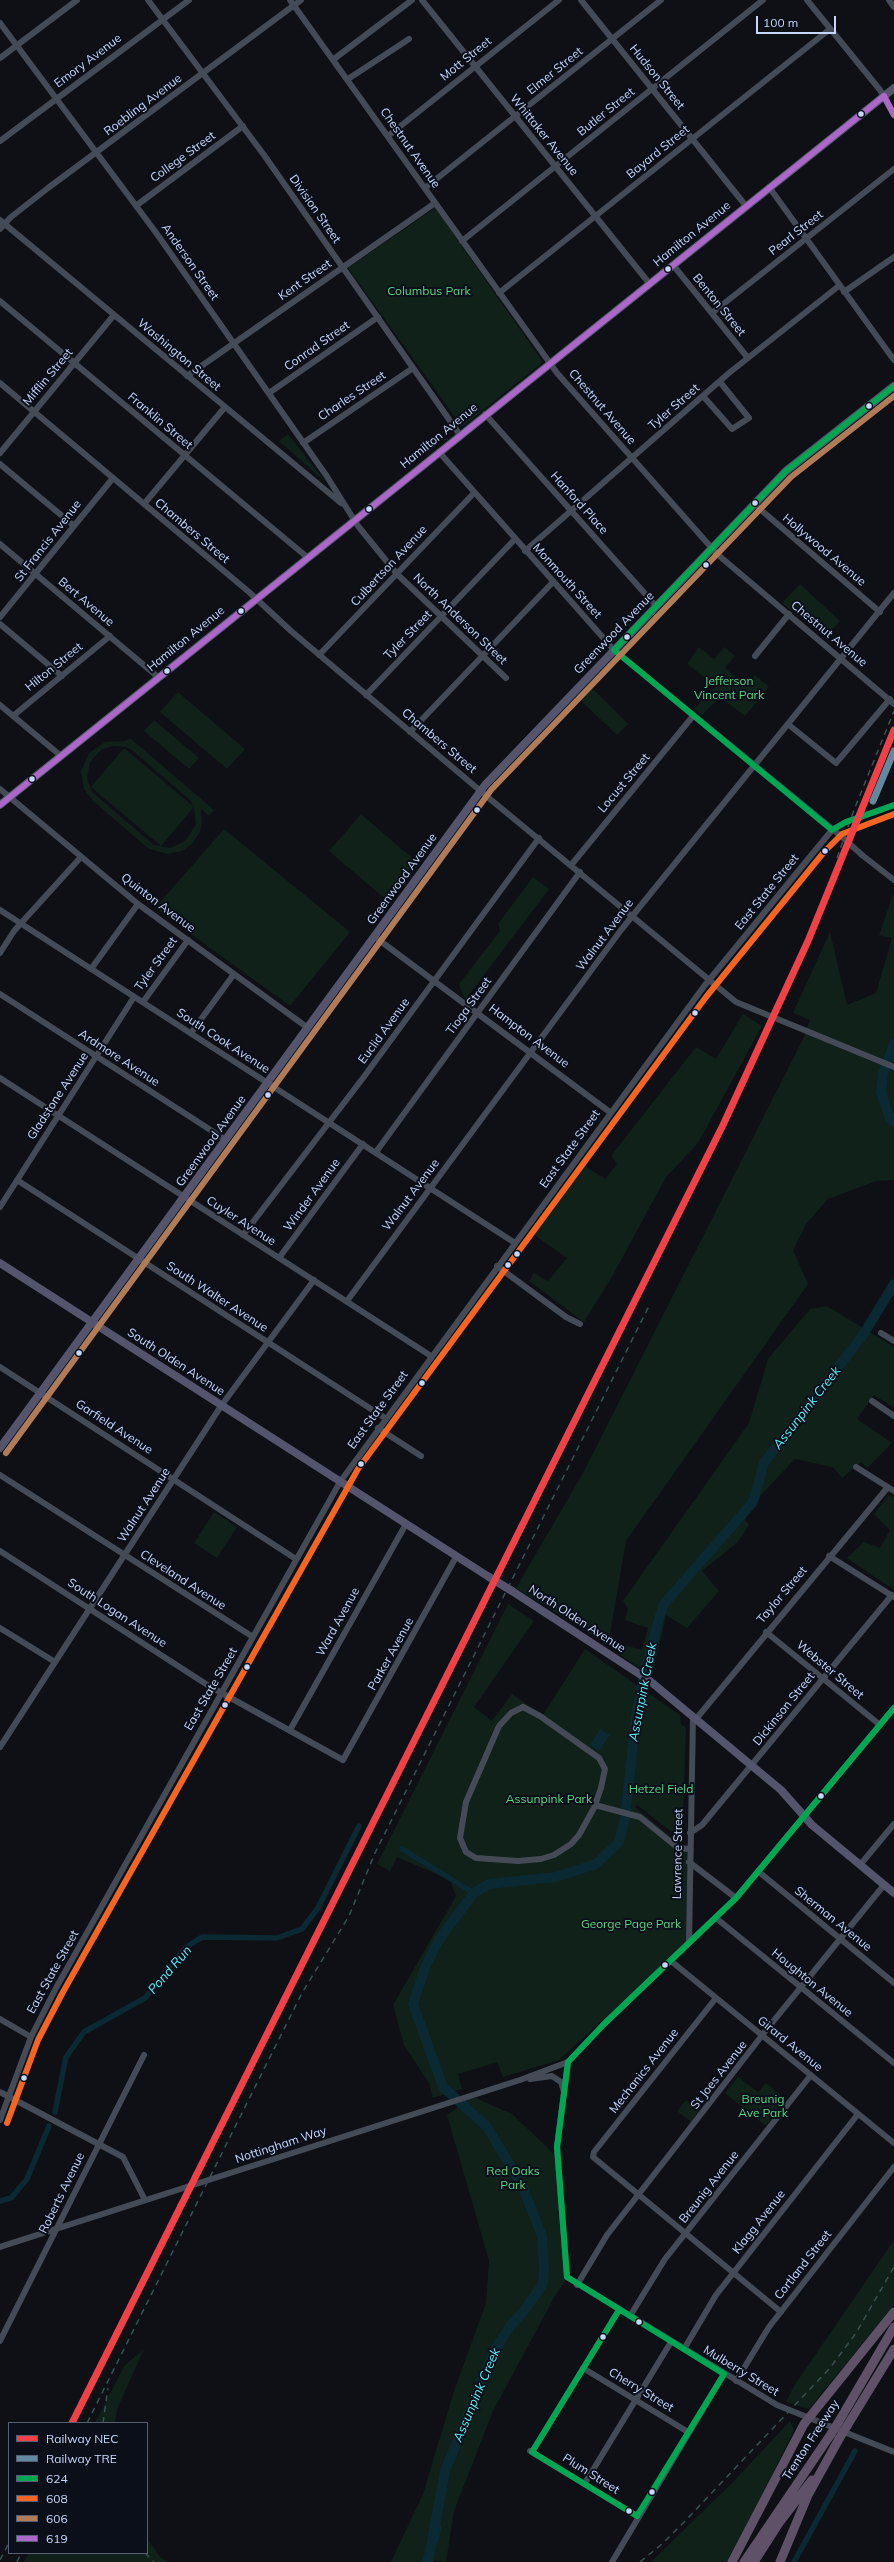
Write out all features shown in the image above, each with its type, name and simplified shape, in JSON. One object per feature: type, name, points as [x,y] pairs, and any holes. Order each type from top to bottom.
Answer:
[{"type":"highway","points":[[732,2562],[801,2428],[894,2312]]},
{"type":"highway","name":"Trenton Freeway","points":[[744,2562],[831,2434],[894,2327]]},
{"type":"highway","name":"Trenton Freeway","points":[[780,2562],[800,2514],[826,2462],[894,2349]]},
{"type":"highway","points":[[754,2562],[779,2522],[826,2462]]},
{"type":"main road","name":"Hamilton Avenue","points":[[0,805],[460,434],[894,88]]},
{"type":"main road","name":"Greenwood Avenue","points":[[0,1448],[94,1323],[184,1197],[481,792],[614,650],[786,471],[894,386]]},
{"type":"main road","name":"South Olden Avenue","points":[[0,1263],[340,1482]]},
{"type":"main road","name":"North Olden Avenue","points":[[340,1482],[650,1681],[781,1790],[804,1816],[894,1893]]},
{"type":"street","points":[[0,58],[77,0]]},
{"type":"street","name":"Division Street","points":[[148,0],[243,126],[460,434]]},
{"type":"street","name":"Emory Avenue","points":[[0,141],[189,0]]},
{"type":"street","name":"Roebling Avenue","points":[[0,230],[2,222],[203,73],[292,2],[301,0]]},
{"type":"street","points":[[334,59],[412,0]]},
{"type":"street","name":"Whittaker Avenue","points":[[422,0],[649,284]]},
{"type":"street","name":"Mott Street","points":[[388,136],[559,0]]},
{"type":"street","name":"Hudson Street","points":[[580,0],[746,206]]},
{"type":"street","name":"Elmer Street","points":[[425,188],[661,0]]},
{"type":"street","name":"Butler Street","points":[[462,241],[763,0]]},
{"type":"street","points":[[807,0],[884,96],[894,116]]},
{"type":"street","points":[[889,0],[894,7]]},
{"type":"street","name":"Chestnut Avenue","points":[[292,2],[549,363],[712,549],[892,701]]},
{"type":"street","name":"Anderson Street","points":[[0,23],[136,205],[269,393],[355,519]]},
{"type":"street","name":"Bayard Street","points":[[499,293],[830,29]]},
{"type":"street","points":[[348,79],[409,39]]},
{"type":"street","name":"College Street","points":[[136,205],[243,126]]},
{"type":"street","name":"Pearl Street","points":[[712,313],[894,169]]},
{"type":"street","points":[[769,187],[894,360]]},
{"type":"street","name":"Kent Street","points":[[187,376],[435,203]]},
{"type":"street","name":"Washington Street","points":[[2,222],[346,506]]},
{"type":"street","points":[[844,292],[894,257]]},
{"type":"street","name":"Benton Street","points":[[673,265],[748,358]]},
{"type":"street","name":"Tyler Street","points":[[526,551],[703,396],[840,285]]},
{"type":"street","name":"Franklin Street","points":[[0,301],[307,557]]},
{"type":"street","name":"Mifflin Street","points":[[0,453],[114,315]]},
{"type":"street","name":"Conrad Street","points":[[269,393],[378,317]]},
{"type":"street","name":"Charles Street","points":[[303,443],[413,368]]},
{"type":"street","points":[[703,396],[732,428],[736,428],[749,418],[720,382]]},
{"type":"street","name":"Chambers Street","points":[[0,383],[256,598],[319,655],[481,792],[572,864],[736,1002],[894,1067]]},
{"type":"street","points":[[144,504],[225,407]]},
{"type":"street","name":"Hanford Place","points":[[485,414],[656,606]]},
{"type":"street","name":"Monmouth Street","points":[[439,452],[614,650],[894,880]]},
{"type":"street","points":[[0,464],[73,525]]},
{"type":"street","name":"St Francis Avenue","points":[[0,617],[112,478]]},
{"type":"street","name":"Culbertson Avenue","points":[[319,655],[474,493]]},
{"type":"street","name":"Hollywood Avenue","points":[[754,504],[880,612]]},
{"type":"street","name":"North Anderson Street","points":[[355,519],[358,526],[397,574],[506,678]]},
{"type":"street","name":"Tyler Street","points":[[366,694],[515,539]]},
{"type":"street","name":"Bert Avenue","points":[[0,544],[158,677]]},
{"type":"street","points":[[410,732],[553,582]]},
{"type":"street","name":"Walnut Avenue","points":[[346,1301],[633,915],[842,660],[894,593]]},
{"type":"street","points":[[754,656],[789,614]]},
{"type":"street","points":[[0,624],[62,676]]},
{"type":"street","name":"Hilton Street","points":[[13,716],[110,636]]},
{"type":"street","points":[[789,725],[836,763],[892,701]]},
{"type":"street","points":[[0,705],[61,756]]},
{"type":"street","name":"Locust Street","points":[[572,864],[693,716]]},
{"type":"street","name":"Quinton Avenue","points":[[0,789],[138,904],[308,1028]]},
{"type":"street","name":"East State Street","points":[[0,2120],[7,2096],[31,2037],[340,1482],[430,1356],[709,979],[832,830],[846,822],[894,805]]},
{"type":"street","name":"Euclid Avenue","points":[[243,1235],[329,1123],[539,838]]},
{"type":"street","points":[[0,952],[21,924],[82,857]]},
{"type":"street","name":"Tioga Street","points":[[376,1152],[580,872]]},
{"type":"street","points":[[91,969],[138,904]]},
{"type":"street","name":"South Cook Avenue","points":[[0,910],[515,1243]]},
{"type":"street","name":"Hampton Avenue","points":[[375,937],[532,1052],[611,1113]]},
{"type":"street","name":"Tyler Street","points":[[143,1002],[188,940]]},
{"type":"street","points":[[191,1033],[234,974]]},
{"type":"street","name":"Ardmore Avenue","points":[[0,994],[226,1140]]},
{"type":"street","name":"Gladstone Avenue","points":[[0,1207],[134,997]]},
{"type":"street","name":"Cuyler Avenue","points":[[0,1078],[430,1356]]},
{"type":"street","name":"Winder Avenue","points":[[279,1258],[363,1144]]},
{"type":"street","name":"South Walter Avenue","points":[[17,1180],[385,1418]]},
{"type":"street","points":[[497,1266],[566,1317],[580,1324]]},
{"type":"street","name":"Walnut Avenue","points":[[0,1747],[221,1406],[314,1280]]},
{"type":"street","points":[[881,1333],[894,1341]]},
{"type":"street","name":"Garfield Avenue","points":[[0,1367],[296,1559]]},
{"type":"street","points":[[872,1402],[894,1416]]},
{"type":"street","points":[[378,1428],[421,1456]]},
{"type":"street","points":[[856,1468],[894,1492]]},
{"type":"street","name":"Cleveland Avenue","points":[[0,1475],[253,1637]]},
{"type":"street","name":"Taylor Street","points":[[694,1717],[888,1487]]},
{"type":"street","name":"Ward Avenue","points":[[290,1730],[406,1524]]},
{"type":"street","name":"South Logan Avenue","points":[[0,1551],[222,1693],[343,1760]]},
{"type":"street","points":[[829,1556],[893,1596]]},
{"type":"street","name":"Parker Avenue","points":[[343,1760],[456,1557]]},
{"type":"street","name":"Dickinson Street","points":[[690,1833],[702,1825],[823,1678],[893,1596]]},
{"type":"street","points":[[0,1628],[55,1662]]},
{"type":"street","name":"Webster Street","points":[[766,1632],[880,1725]]},
{"type":"street","points":[[521,1707],[540,1716],[602,1762],[605,1773],[595,1805],[577,1839],[548,1858],[518,1861],[476,1858],[466,1852],[460,1842],[466,1802],[491,1742],[503,1721],[521,1707]]},
{"type":"street","points":[[568,2062],[604,2024],[736,1898],[894,1708]]},
{"type":"street","name":"Lawrence Street","points":[[690,1943],[689,1862],[694,1717]]},
{"type":"street","points":[[595,1805],[643,1818],[678,1848],[690,1849]]},
{"type":"street","points":[[860,1865],[894,1824]]},
{"type":"street","points":[[689,1862],[736,1898]]},
{"type":"street","name":"Sherman Avenue","points":[[759,1872],[894,1983]]},
{"type":"street","name":"St Joes Avenue","points":[[578,2285],[607,2235],[840,1938],[884,1885]]},
{"type":"street","name":"Houghton Avenue","points":[[716,1918],[894,2063]]},
{"type":"street","name":"Girard Avenue","points":[[671,1961],[894,2143]]},
{"type":"street","name":"Mechanics Avenue","points":[[638,2196],[593,2159],[594,2152],[716,1998]]},
{"type":"street","points":[[0,2018],[31,2037]]},
{"type":"street","name":"Roberts Avenue","points":[[0,2341],[144,2055]]},
{"type":"street","name":"Nottingham Way","points":[[0,2247],[520,2080],[568,2062]]},
{"type":"street","name":"Mulberry Street","points":[[568,2062],[557,2147],[566,2274],[570,2280],[777,2405],[894,2452]]},
{"type":"street","name":"Breunig Avenue","points":[[630,2316],[665,2259],[811,2075]]},
{"type":"street","points":[[520,2080],[552,2076],[561,2082],[565,2094]]},
{"type":"street","points":[[0,2092],[123,2157],[127,2162],[144,2200]]},
{"type":"street","name":"Klagg Avenue","points":[[684,2349],[716,2295],[858,2114]]},
{"type":"street","name":"Cortland Street","points":[[736,2381],[769,2327],[894,2167]]},
{"type":"street","points":[[638,2196],[781,2312]]},
{"type":"street","points":[[583,2368],[619,2310]]},
{"type":"street","points":[[585,2484],[671,2342]]},
{"type":"street","name":"Cherry Street","points":[[583,2368],[688,2432]]},
{"type":"street","name":"Plum Street","points":[[583,2368],[531,2451],[637,2516]]},
{"type":"street","points":[[612,2562],[637,2516],[724,2374]]},
{"type":"green space","name":"Columbus Park","points":[[435,208],[543,362],[462,427],[348,268]]},
{"type":"green space","points":[[288,434],[324,480],[324,481],[279,441]]},
{"type":"green space","points":[[800,584],[840,621],[825,637],[782,603]]},
{"type":"green space","name":"Jefferson Vincent Park","points":[[699,647],[714,659],[724,647],[735,656],[725,668],[746,686],[755,675],[769,687],[745,716],[720,697],[702,715],[694,709],[716,686],[687,664]]},
{"type":"green space","points":[[591,687],[628,724],[617,735],[579,699]]},
{"type":"green space","points":[[178,692],[245,749],[227,769],[160,712]]},
{"type":"green space","points":[[154,720],[199,758],[189,769],[144,731]]},
{"type":"green space","points":[[130,738],[214,810],[209,816],[201,809],[202,821],[200,832],[191,845],[182,851],[168,854],[149,849],[93,801],[84,789],[81,771],[89,753],[105,742],[126,741]],"holes":[[[112,746],[126,747],[133,751],[189,799],[194,807],[196,824],[185,841],[170,848],[154,845],[92,792],[87,778],[90,762],[101,750]]]},
{"type":"green space","points":[[124,748],[194,807],[161,846],[91,787]]},
{"type":"green space","points":[[361,814],[419,864],[390,903],[329,851]]},
{"type":"green space","points":[[224,829],[350,932],[290,1006],[155,908]]},
{"type":"green space","points":[[533,877],[549,889],[465,1000],[459,984],[500,931],[498,924]]},
{"type":"green space","points":[[894,892],[894,1180],[876,1181],[828,1199],[806,1224],[793,1250],[808,1284],[626,1541],[608,1645],[516,1588],[583,1473],[803,1039],[810,1020],[793,1013],[830,932],[847,1005],[876,993],[892,938],[879,935]]},
{"type":"green space","points":[[743,1014],[762,1026],[698,1143],[666,1177],[613,1275],[584,1322],[529,1281],[534,1273],[548,1281],[567,1258],[533,1234],[583,1165],[605,1179],[617,1164],[611,1156],[696,1047],[716,1059]]},
{"type":"green space","points":[[827,1306],[894,1347],[894,1408],[874,1395],[857,1419],[892,1443],[867,1468],[861,1462],[842,1478],[833,1467],[795,1459],[762,1494],[745,1519],[749,1525],[738,1542],[702,1571],[719,1591],[687,1628],[666,1615],[652,1676],[619,1654],[621,1644],[642,1650],[648,1628],[625,1620],[628,1609],[623,1601],[749,1423],[768,1359],[810,1309]]},
{"type":"green space","points":[[889,1495],[894,1498],[894,1590],[847,1558],[864,1542],[880,1548],[890,1530],[874,1514]]},
{"type":"green space","points":[[214,1512],[237,1527],[217,1558],[194,1543]]},
{"type":"green space","points":[[508,1604],[534,1621],[474,1707],[492,1721],[512,1694],[543,1715],[585,1649],[680,1715],[681,1724],[686,1728],[682,1840],[637,1805],[635,1807],[690,1853],[693,1941],[621,2008],[619,2005],[559,2060],[503,2077],[497,2062],[458,2074],[462,2089],[433,2098],[429,2083],[404,2045],[393,2005],[456,1896],[449,1877],[448,1879],[397,1857],[390,1871],[377,1864]]},
{"type":"green space","name":"Breunig Ave Park","points":[[738,2077],[758,2092],[766,2083],[786,2099],[766,2126],[725,2093]]},
{"type":"green space","name":"Red Oaks Park","points":[[457,2096],[471,2096],[512,2114],[548,2148],[559,2162],[567,2278],[555,2296],[493,2411],[454,2511],[446,2562],[432,2560],[437,2523],[434,2538],[427,2545],[421,2562],[391,2562],[423,2494],[454,2391],[486,2303],[489,2261],[447,2115],[457,2108]]},
{"type":"green space","points":[[686,2100],[699,2110],[691,2122],[677,2111]]},
{"type":"green space","points":[[894,2240],[894,2305],[809,2409],[786,2402],[794,2386]]},
{"type":"green space","points":[[144,2349],[117,2409],[115,2422],[96,2422],[124,2366]]},
{"type":"green space","points":[[790,2421],[794,2430],[729,2562],[651,2562],[733,2482]]},
{"type":"green space","points":[[148,2539],[160,2557],[168,2562],[24,2562],[28,2554],[148,2554]]},
{"type":"water","points":[[600,1729],[610,1735],[599,1751],[590,1745]]},
{"type":"water","points":[[437,2523],[441,2525],[441,2531],[438,2542],[433,2547],[434,2562],[421,2562],[427,2545],[434,2538]]},
{"type":"waterway","name":"Assunpink Creek","points":[[894,1044],[883,1073],[881,1092],[890,1119],[894,1122]]},
{"type":"waterway","name":"Assunpink Creek","points":[[428,2562],[445,2471],[493,2353],[510,2326],[524,2311],[543,2284],[544,2265],[542,2236],[521,2183],[487,2127],[443,2087],[413,2004],[425,1967],[440,1938],[474,1893],[489,1884],[556,1877],[596,1864],[619,1842],[625,1819],[636,1716],[646,1665],[663,1605],[753,1502],[764,1463],[863,1335],[894,1284]]},
{"type":"waterway","name":"Pond Run","points":[[55,2112],[66,2057],[84,2032],[145,1998],[185,1948],[202,1937],[277,1938],[302,1929],[318,1908],[359,1826]]},
{"type":"waterway","name":"Pond Run","points":[[402,1849],[474,1893]]},
{"type":"waterway","name":"Pond Run","points":[[0,2201],[11,2198],[27,2179],[49,2126]]},
{"type":"waterway","points":[[794,2562],[855,2451]]},
{"type":"railway","points":[[837,858],[854,810],[894,711]]},
{"type":"railway","points":[[70,2422],[647,1271]]},
{"type":"railway","points":[[88,2422],[302,1993],[349,1916],[375,1853],[650,1304]]},
{"type":"railway","points":[[640,2562],[662,2544],[686,2520],[830,2368],[856,2333],[894,2267]]},
{"type":"railway","points":[[103,2422],[108,2388]]},
{"type":"railway","points":[[0,2560],[8,2545]]},
{"type":"railway","points":[[17,2562],[21,2554]]},
{"type":"railway","points":[[146,2554],[154,2562]]},
{"type":"rail line","name":"NEC","points":[[73,2422],[723,1125],[808,941],[894,730]]},
{"type":"rail line","name":"TRE","points":[[873,801],[894,751]]},
{"type":"transit line","name":"619","points":[[0,805],[884,96],[894,115]]},
{"type":"transit line","name":"624","points":[[894,386],[786,471],[614,650],[832,830],[846,822],[894,805]]},
{"type":"transit line","name":"606","points":[[6,1453],[491,790],[791,477],[894,396]]},
{"type":"transit line","name":"608","points":[[7,2123],[38,2040],[63,1992],[358,1469],[706,997],[824,852],[842,834],[894,814]]},
{"type":"transit line","name":"624","points":[[619,2310],[532,2452],[637,2516],[724,2374],[567,2277],[557,2147],[568,2062],[604,2024],[736,1898],[894,1708]]},
{"type":"park label","name":"Hetzel Field","points":[[661,1789]]},
{"type":"park label","name":"Assunpink Park","points":[[549,1799]]},
{"type":"park label","name":"George Page Park","points":[[631,1924]]}]
